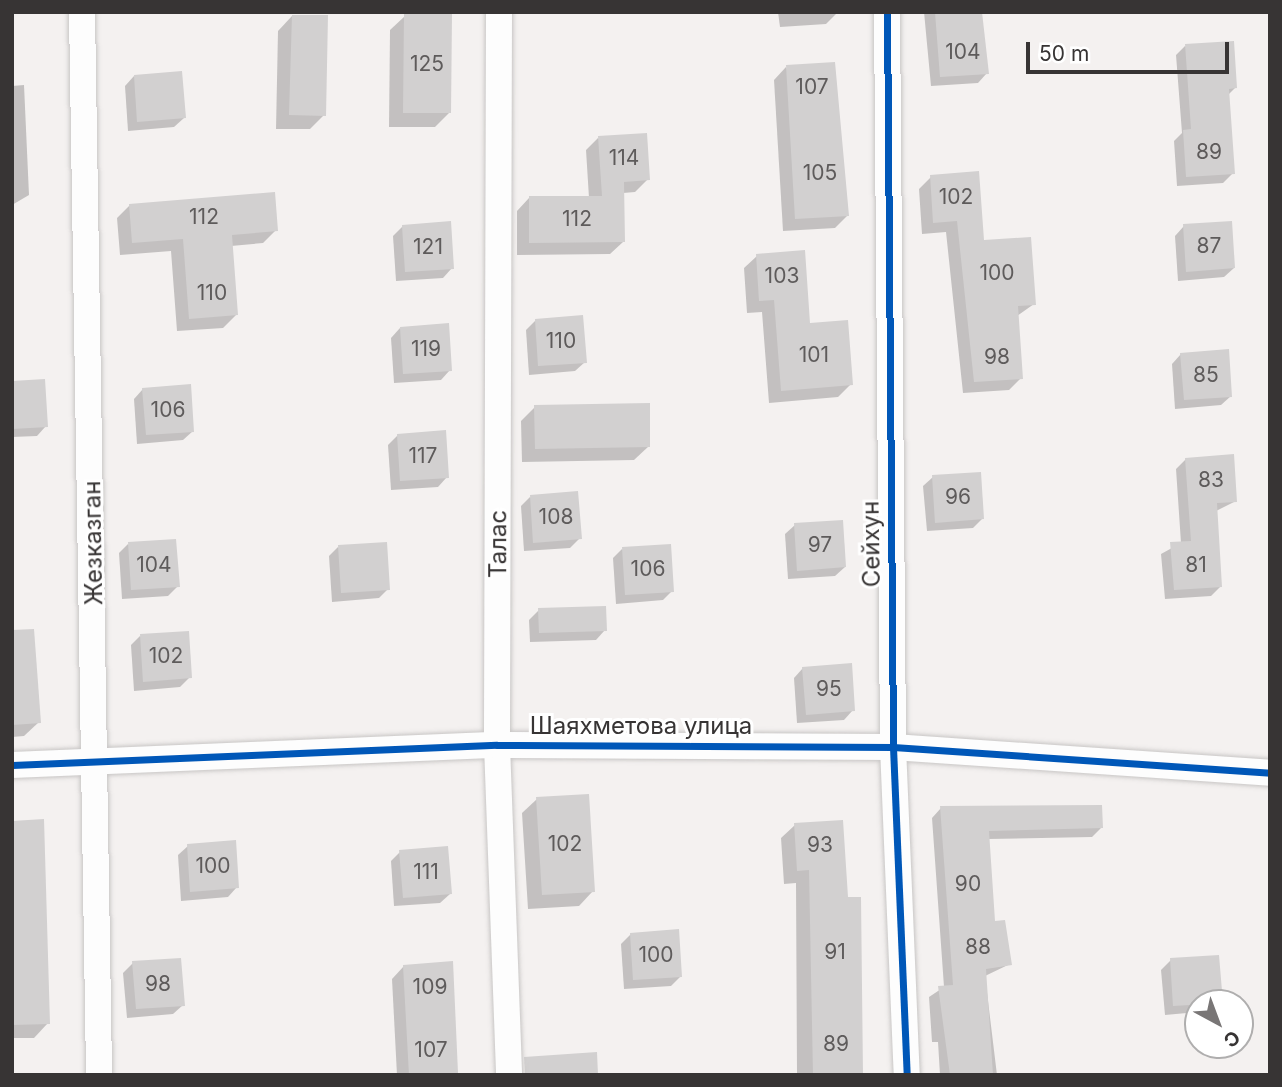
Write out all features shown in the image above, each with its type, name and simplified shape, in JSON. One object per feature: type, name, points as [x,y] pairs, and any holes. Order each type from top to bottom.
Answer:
[{"type":"street","name":"Жезказган","points":[[82,12],[99,763],[99,1075]]},
{"type":"street","name":"Талас","points":[[499,12],[497,745],[509,1075]]},
{"type":"street","name":"Сейхун","points":[[887,12],[893,747],[907,1075]]},
{"type":"street","name":"Шаяхметова улица","points":[[12,765],[497,745],[893,747],[1270,773]]},
{"type":"building","points":[[935,12],[982,12],[989,74],[940,77]]},
{"type":"building","points":[[404,14],[452,14],[451,113],[403,113]]},
{"type":"building","points":[[292,15],[328,15],[326,116],[289,115]]},
{"type":"building","points":[[1234,41],[1237,88],[1229,89],[1235,174],[1186,177],[1183,130],[1191,129],[1185,44]]},
{"type":"building","points":[[835,62],[849,216],[795,219],[786,65]]},
{"type":"building","points":[[182,71],[186,118],[137,122],[134,75]]},
{"type":"building","points":[[647,133],[650,180],[624,182],[625,242],[529,243],[529,196],[602,196],[598,136]]},
{"type":"building","points":[[979,171],[984,240],[1031,237],[1036,305],[1018,306],[1023,379],[974,382],[957,221],[933,223],[930,175]]},
{"type":"building","points":[[275,192],[278,231],[232,235],[238,315],[189,319],[183,239],[132,243],[129,204]]},
{"type":"building","points":[[451,221],[454,269],[405,272],[402,225]]},
{"type":"building","points":[[1232,221],[1235,268],[1186,272],[1183,224]]},
{"type":"building","points":[[805,250],[810,323],[848,320],[853,385],[781,391],[774,300],[759,301],[756,254]]},
{"type":"building","points":[[583,315],[587,363],[538,366],[535,319]]},
{"type":"building","points":[[449,323],[452,371],[403,374],[400,327]]},
{"type":"building","points":[[1229,349],[1232,397],[1184,400],[1180,353]]},
{"type":"building","points":[[45,379],[48,427],[12,429],[12,381]]},
{"type":"building","points":[[191,384],[194,432],[146,435],[142,388]]},
{"type":"building","points":[[650,403],[650,447],[535,449],[534,405]]},
{"type":"building","points":[[446,430],[449,478],[400,481],[397,434]]},
{"type":"building","points":[[1234,454],[1237,502],[1217,503],[1222,587],[1174,590],[1170,542],[1191,541],[1185,458]]},
{"type":"building","points":[[981,472],[984,519],[935,523],[932,475]]},
{"type":"building","points":[[578,491],[582,539],[533,543],[530,495]]},
{"type":"building","points":[[843,520],[846,567],[797,571],[794,523]]},
{"type":"building","points":[[176,539],[180,587],[131,590],[128,542]]},
{"type":"building","points":[[387,542],[390,590],[341,593],[338,545]]},
{"type":"building","points":[[671,544],[674,592],[625,595],[622,547]]},
{"type":"building","points":[[606,606],[607,631],[539,633],[538,608]]},
{"type":"building","points":[[34,629],[41,723],[12,725],[12,630]]},
{"type":"building","points":[[189,631],[192,678],[143,682],[140,634]]},
{"type":"building","points":[[852,663],[855,711],[806,715],[802,667]]},
{"type":"building","points":[[589,794],[595,892],[542,895],[536,797]]},
{"type":"building","points":[[1102,805],[1103,828],[989,831],[995,921],[1005,920],[1012,965],[986,969],[993,1075],[950,1075],[938,986],[953,985],[940,806]]},
{"type":"building","points":[[44,819],[50,1024],[12,1025],[12,821]]},
{"type":"building","points":[[843,820],[848,897],[861,897],[863,1075],[813,1075],[809,870],[797,871],[794,823]]},
{"type":"building","points":[[236,840],[239,888],[190,892],[187,844]]},
{"type":"building","points":[[448,846],[452,894],[403,898],[399,850]]},
{"type":"building","points":[[679,929],[682,977],[633,980],[630,933]]},
{"type":"building","points":[[1219,955],[1222,989],[1184,989],[1184,1005],[1173,1006],[1170,958]]},
{"type":"building","points":[[181,958],[185,1006],[136,1009],[132,961]]},
{"type":"building","points":[[453,961],[458,1073],[409,1075],[403,965]]},
{"type":"building","points":[[597,1052],[598,1075],[525,1075],[524,1057]]},
{"type":"cycle path","points":[[887,12],[893,747],[907,1075]]},
{"type":"cycle path","points":[[12,765],[497,745],[893,747],[1270,773]]}]
